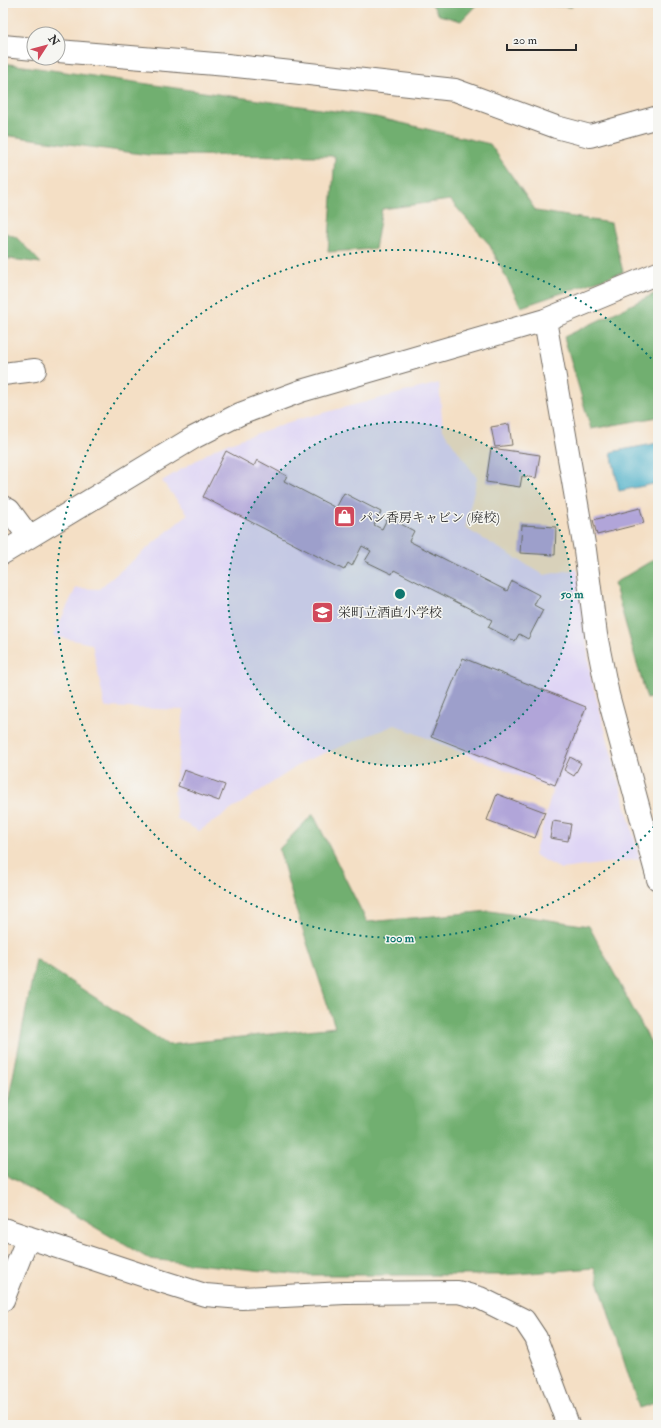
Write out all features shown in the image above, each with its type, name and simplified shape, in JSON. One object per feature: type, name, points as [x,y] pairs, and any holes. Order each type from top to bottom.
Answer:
[{"type":"street","points":[[3,46],[26,47]]},
{"type":"street","points":[[66,52],[227,65],[456,90],[556,127],[590,136],[658,117]]},
{"type":"street","points":[[3,552],[193,438],[240,414],[302,391],[545,320],[658,273]]},
{"type":"street","points":[[545,320],[584,550],[596,635],[608,696],[658,879]]},
{"type":"street","points":[[3,374],[35,370]]},
{"type":"street","points":[[3,507],[9,510],[29,537]]},
{"type":"street","points":[[3,1229],[205,1295],[242,1298],[345,1293],[458,1292],[480,1298],[524,1320],[536,1338],[568,1425]]},
{"type":"street","points":[[3,1300],[28,1237]]},
{"type":"shaded area","name":"栄町立酒直小学校","points":[[439,383],[443,430],[477,478],[465,528],[544,575],[577,569],[591,678],[640,859],[561,869],[534,855],[553,790],[395,725],[305,761],[199,831],[177,819],[174,793],[184,710],[105,707],[92,644],[53,636],[76,588],[99,589],[188,514],[162,481],[218,447],[292,421]]},
{"type":"green space","points":[[431,3],[478,3],[461,21],[439,15]]},
{"type":"green space","points":[[514,3],[570,3],[572,7]]},
{"type":"green space","points":[[3,63],[376,117],[490,144],[536,211],[611,223],[623,272],[521,307],[489,244],[450,200],[382,209],[375,249],[328,252],[335,156],[149,155],[3,135]]},
{"type":"green space","points":[[3,232],[16,237],[41,263],[3,258]]},
{"type":"green space","points":[[658,292],[658,417],[591,429],[564,337]]},
{"type":"green space","points":[[658,557],[658,696],[647,699],[614,583]]},
{"type":"green space","points":[[313,814],[367,922],[490,911],[589,926],[658,1056],[658,1402],[639,1408],[594,1268],[504,1275],[302,1275],[149,1259],[3,1173],[3,1128],[36,959],[168,1045],[335,1027],[296,910],[279,849]]},
{"type":"water","points":[[658,443],[658,483],[619,491],[611,452]]},
{"type":"building","points":[[509,424],[512,445],[495,447],[491,427]]},
{"type":"building","points":[[491,448],[540,455],[536,478],[522,476],[520,487],[486,482]]},
{"type":"building","points":[[226,451],[254,466],[257,460],[287,476],[284,481],[336,508],[344,493],[381,512],[374,525],[382,529],[388,517],[414,531],[409,541],[507,591],[512,581],[539,595],[534,605],[543,610],[528,639],[519,634],[515,641],[488,627],[492,620],[394,570],[392,574],[365,561],[371,551],[362,546],[352,566],[348,563],[344,570],[203,497]]},
{"type":"building","points":[[640,508],[644,523],[597,535],[593,520]]},
{"type":"building","points":[[522,525],[556,527],[555,555],[520,553]]},
{"type":"building","points":[[463,658],[586,707],[555,785],[431,736]]},
{"type":"building","points":[[570,757],[581,763],[574,776],[564,770]]},
{"type":"building","points":[[184,770],[225,785],[219,801],[178,786]]},
{"type":"building","points":[[497,794],[545,812],[535,838],[487,820]]},
{"type":"building","points":[[553,821],[571,824],[568,841],[550,838]]},
{"type":"place","name":"パン香房キャビン (廃校)","points":[[344,517]]},
{"type":"place","name":"栄町立酒直小学校","points":[[323,612]]}]
